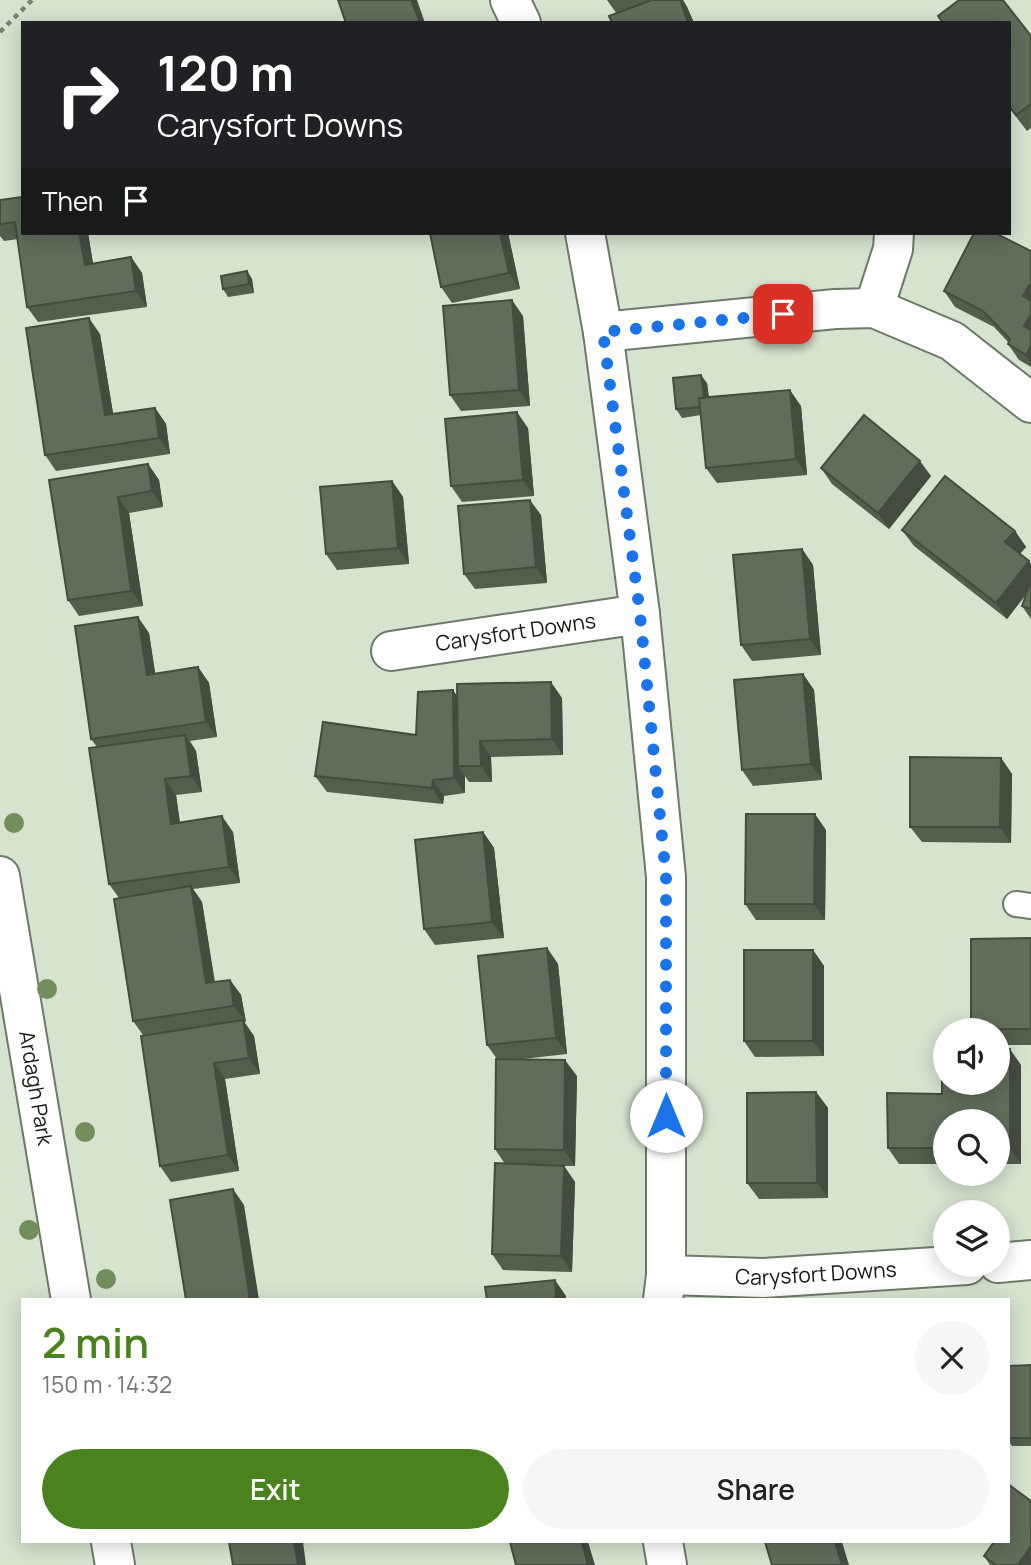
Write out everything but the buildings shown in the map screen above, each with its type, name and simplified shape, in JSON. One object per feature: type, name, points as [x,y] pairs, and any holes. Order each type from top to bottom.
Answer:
[{"type":"street","points":[[510,0],[520,21]]},
{"type":"street","name":"Carysfort Downs","points":[[585,235],[603,332],[640,614],[666,877],[665,1288],[763,1278],[933,1267]]},
{"type":"street","points":[[874,308],[893,249],[894,235]]},
{"type":"street","points":[[603,332],[835,309],[874,308],[952,341],[1031,403]]},
{"type":"street","name":"Carysfort Downs","points":[[391,651],[640,614]]},
{"type":"street","name":"Ardagh Park","points":[[0,876],[71,1298]]},
{"type":"street","points":[[1010,1262],[1031,1260]]},
{"type":"street","points":[[111,1543],[115,1565]]},
{"type":"street","points":[[663,1543],[667,1565]]},
{"type":"path","points":[[0,32],[32,0]]},
{"type":"route","points":[[666,1116],[666,877],[640,614],[603,332],[783,314]]}]
